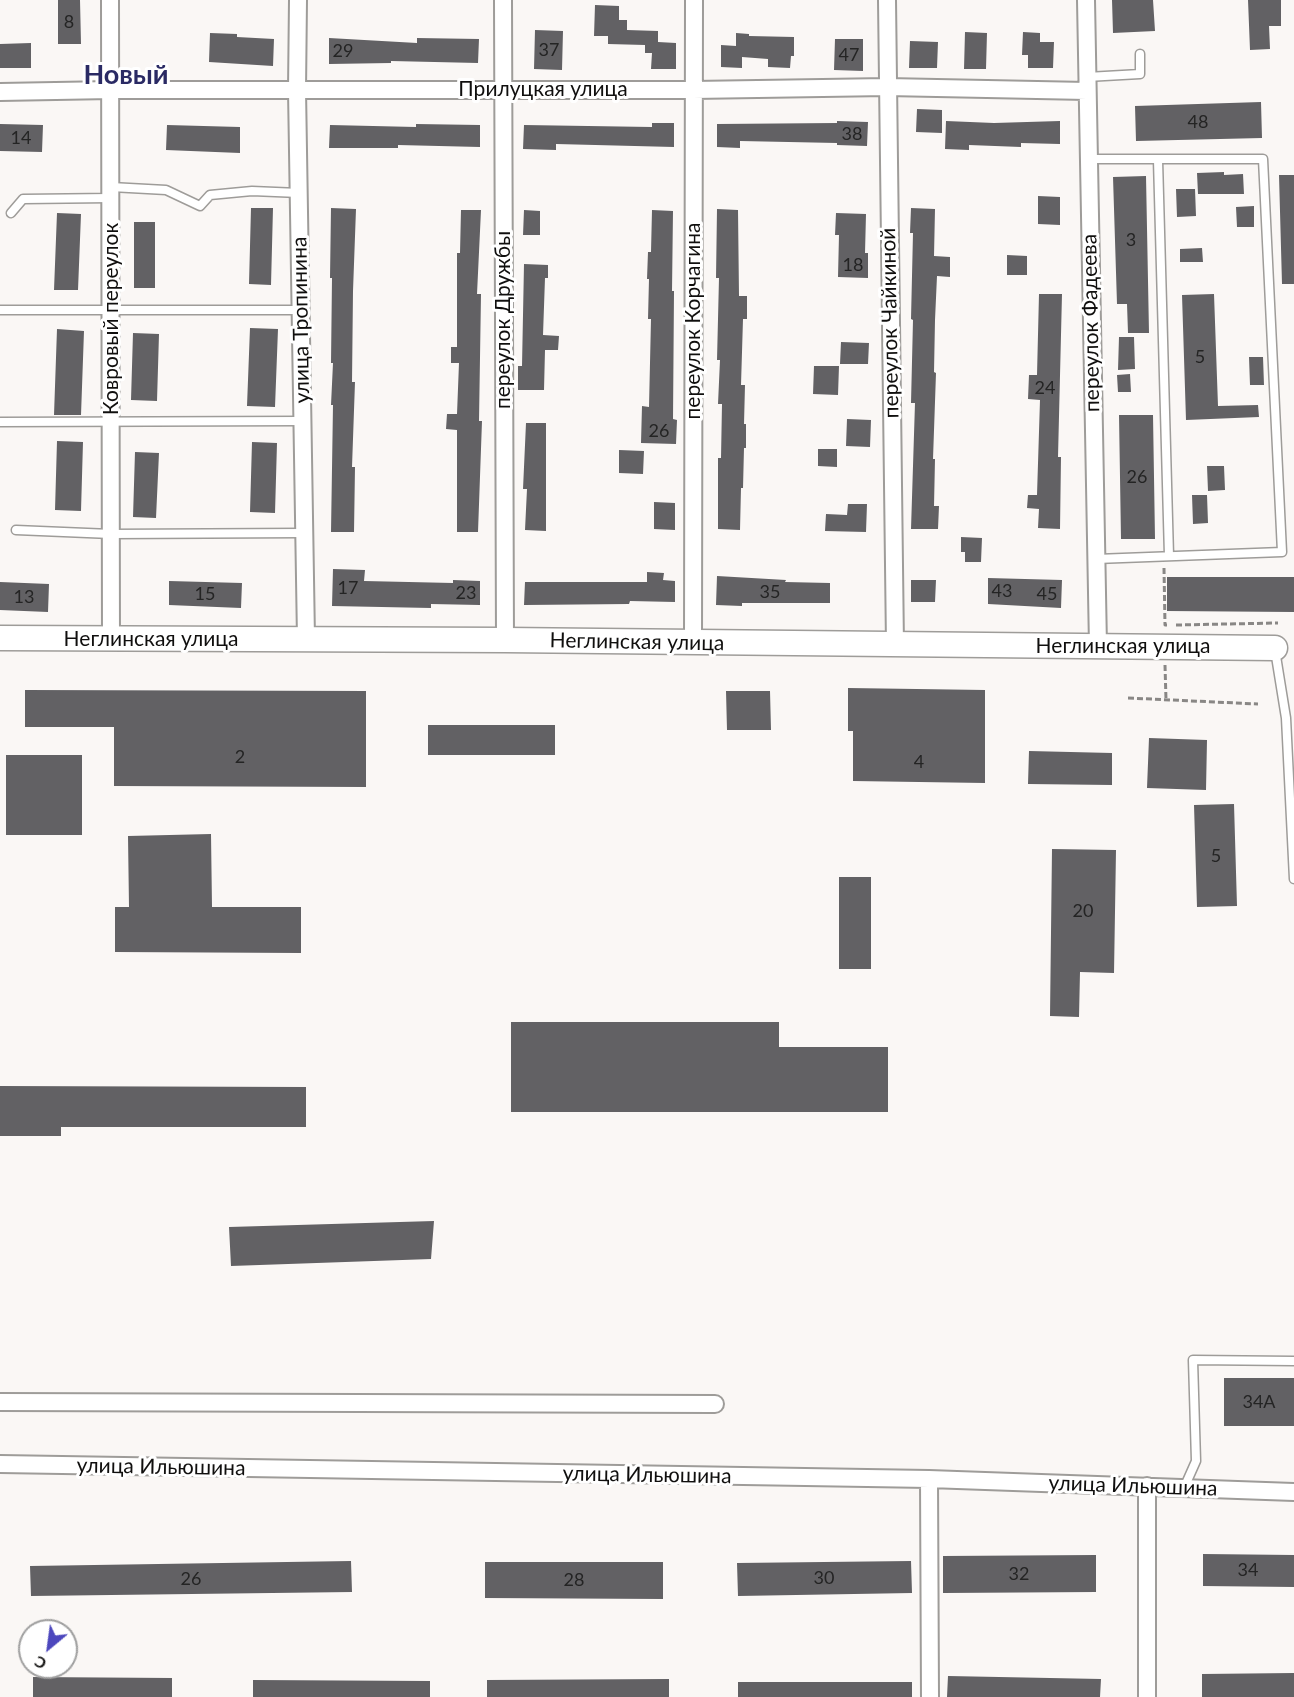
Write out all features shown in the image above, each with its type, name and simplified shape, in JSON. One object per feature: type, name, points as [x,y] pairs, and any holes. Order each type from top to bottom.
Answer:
[{"type":"street","name":"Ковровый переулок","points":[[110,0],[111,639]]},
{"type":"street","name":"улица Тропинина","points":[[298,0],[297,90],[306,639]]},
{"type":"street","name":"переулок Дружбы","points":[[502,0],[506,640]]},
{"type":"street","name":"переулок Корчагина","points":[[693,642],[694,0]]},
{"type":"street","name":"переулок Чайкиной","points":[[887,0],[895,645]]},
{"type":"street","name":"переулок Фадеева","points":[[1086,0],[1098,646]]},
{"type":"street","name":"Прилуцкая улица","points":[[0,92],[693,90],[1087,84]]},
{"type":"street","name":"Неглинская улица","points":[[0,638],[506,640],[1275,648]]},
{"type":"street","points":[[0,1402],[716,1404]]},
{"type":"street","name":"улица Ильюшина","points":[[0,1464],[928,1479],[1294,1492]]},
{"type":"street","points":[[928,1479],[930,1697]]},
{"type":"street","points":[[1146,1486],[1147,1697]]},
{"type":"lane","points":[[1087,84],[1140,74],[1140,54]]},
{"type":"lane","points":[[1088,159],[1263,159],[1282,552],[1096,559]]},
{"type":"lane","points":[[1158,160],[1166,557]]},
{"type":"lane","points":[[11,213],[23,199],[166,190],[200,207],[210,195],[252,191],[299,193]]},
{"type":"lane","points":[[0,310],[301,310]]},
{"type":"lane","points":[[0,422],[303,421]]},
{"type":"lane","points":[[15,530],[111,534],[304,533]]},
{"type":"lane","points":[[1275,648],[1286,718],[1294,879]]},
{"type":"lane","points":[[1184,1488],[1196,1461],[1193,1360],[1294,1361]]},
{"type":"path","points":[[1166,557],[1165,625],[1278,623]]},
{"type":"path","points":[[1128,698],[1258,704]]},
{"type":"building","points":[[58,0],[80,0],[81,44],[58,44]]},
{"type":"building","points":[[1112,0],[1153,0],[1155,31],[1113,33]]},
{"type":"building","points":[[1248,0],[1281,0],[1281,26],[1269,26],[1270,49],[1250,50]]},
{"type":"building","points":[[595,5],[619,6],[619,20],[627,20],[627,30],[658,31],[658,42],[676,43],[676,69],[651,69],[652,53],[645,53],[645,45],[608,44],[608,36],[594,36]]},
{"type":"building","points":[[535,30],[563,31],[562,70],[534,69]]},
{"type":"building","points":[[965,32],[987,33],[986,69],[964,69]]},
{"type":"building","points":[[1023,32],[1040,33],[1040,42],[1054,42],[1053,68],[1028,68],[1028,55],[1022,55]]},
{"type":"building","points":[[210,33],[274,39],[273,66],[209,62]]},
{"type":"building","points":[[736,33],[749,34],[749,36],[794,37],[794,56],[791,56],[790,68],[768,67],[768,59],[742,57],[742,68],[721,67],[721,45],[736,46]]},
{"type":"building","points":[[329,38],[417,43],[417,38],[479,39],[478,63],[391,61],[391,63],[329,64]]},
{"type":"building","points":[[835,39],[863,39],[863,71],[834,70]]},
{"type":"building","points":[[910,41],[938,42],[937,68],[909,68]]},
{"type":"building","points":[[31,43],[31,68],[0,68],[0,44]]},
{"type":"building","points":[[1261,102],[1262,138],[1136,141],[1135,106]]},
{"type":"building","points":[[917,109],[942,110],[942,133],[916,132]]},
{"type":"building","points":[[837,121],[868,122],[867,146],[837,145],[837,143],[740,141],[740,148],[717,147],[717,124],[837,123]]},
{"type":"building","points":[[946,121],[994,123],[1060,121],[1060,144],[1021,143],[1021,147],[969,145],[969,150],[945,149]]},
{"type":"building","points":[[652,123],[674,123],[674,147],[556,144],[556,150],[523,149],[524,125],[652,127]]},
{"type":"building","points":[[0,124],[43,125],[42,152],[0,151]]},
{"type":"building","points":[[416,124],[480,125],[480,147],[398,145],[398,148],[329,148],[330,125],[416,127]]},
{"type":"building","points":[[167,125],[240,127],[240,153],[166,150]]},
{"type":"building","points":[[1224,172],[1224,175],[1243,174],[1244,194],[1198,194],[1197,173]]},
{"type":"building","points":[[1279,175],[1294,175],[1294,284],[1282,284]]},
{"type":"building","points":[[1146,176],[1149,333],[1128,333],[1127,304],[1117,304],[1113,177]]},
{"type":"building","points":[[1176,189],[1195,189],[1196,216],[1177,217]]},
{"type":"building","points":[[1038,196],[1060,197],[1060,225],[1038,224]]},
{"type":"building","points":[[1254,206],[1254,227],[1237,227],[1236,207]]},
{"type":"building","points":[[251,208],[273,208],[271,285],[249,284]]},
{"type":"building","points":[[331,208],[356,209],[352,382],[355,382],[352,467],[355,467],[354,532],[331,532],[333,363],[331,363]]},
{"type":"building","points":[[911,208],[935,209],[934,256],[950,257],[950,277],[937,276],[935,320],[933,459],[935,459],[934,506],[939,506],[938,529],[911,529],[915,403],[911,403],[913,233],[910,233]]},
{"type":"building","points":[[717,209],[738,210],[739,296],[747,296],[747,319],[743,319],[741,385],[745,385],[746,448],[744,448],[743,488],[741,488],[740,530],[718,529],[718,458],[721,458],[722,404],[718,404],[720,360],[717,360],[719,278],[716,278]]},
{"type":"building","points":[[461,210],[481,210],[477,294],[481,294],[479,421],[482,421],[478,532],[457,532],[457,430],[446,429],[447,414],[457,414],[459,363],[451,363],[451,347],[457,347],[457,253],[460,253]]},
{"type":"building","points":[[524,210],[540,211],[540,235],[523,235]]},
{"type":"building","points":[[652,210],[673,211],[673,419],[677,420],[676,444],[641,443],[642,406],[649,407],[651,319],[648,319],[649,279],[647,279],[648,252],[651,252]]},
{"type":"building","points":[[57,213],[81,214],[78,290],[54,290]]},
{"type":"building","points":[[836,213],[866,214],[865,253],[868,253],[868,278],[838,277],[839,235],[835,235]]},
{"type":"building","points":[[134,222],[155,222],[155,288],[134,288]]},
{"type":"building","points":[[1202,248],[1203,262],[1180,262],[1180,249]]},
{"type":"building","points":[[1007,255],[1027,256],[1027,275],[1007,275]]},
{"type":"building","points":[[524,264],[548,265],[548,278],[545,278],[543,335],[559,336],[558,350],[545,350],[544,390],[518,390],[518,366],[522,366]]},
{"type":"building","points":[[1039,294],[1062,294],[1058,457],[1061,457],[1060,529],[1038,528],[1039,509],[1027,508],[1028,495],[1037,495],[1040,400],[1028,399],[1029,375],[1037,375]]},
{"type":"building","points":[[1214,294],[1218,406],[1258,405],[1259,417],[1186,420],[1182,295]]},
{"type":"building","points":[[250,328],[278,329],[275,407],[247,406]]},
{"type":"building","points":[[57,329],[84,331],[81,415],[54,415]]},
{"type":"building","points":[[133,333],[159,334],[157,401],[131,400]]},
{"type":"building","points":[[1119,337],[1134,337],[1135,369],[1118,370]]},
{"type":"building","points":[[841,342],[869,343],[868,364],[840,364]]},
{"type":"building","points":[[1249,357],[1263,357],[1264,385],[1250,385]]},
{"type":"building","points":[[814,366],[839,366],[838,395],[813,394]]},
{"type":"building","points":[[1130,374],[1131,392],[1118,392],[1117,375]]},
{"type":"building","points":[[1119,415],[1153,415],[1155,539],[1121,539]]},
{"type":"building","points":[[847,419],[871,420],[870,447],[846,446]]},
{"type":"building","points":[[526,423],[546,423],[546,531],[525,530],[527,489],[523,489]]},
{"type":"building","points":[[57,441],[83,442],[81,511],[55,510]]},
{"type":"building","points":[[252,442],[277,443],[275,513],[250,512]]},
{"type":"building","points":[[818,449],[837,449],[837,467],[818,466]]},
{"type":"building","points":[[619,450],[644,451],[643,474],[619,473]]},
{"type":"building","points":[[135,452],[159,453],[156,518],[133,517]]},
{"type":"building","points":[[1207,466],[1224,466],[1225,490],[1208,491]]},
{"type":"building","points":[[1192,495],[1207,495],[1208,523],[1193,524]]},
{"type":"building","points":[[654,502],[675,503],[675,530],[654,529]]},
{"type":"building","points":[[848,504],[867,504],[866,532],[825,531],[826,514],[847,515]]},
{"type":"building","points":[[961,537],[982,538],[981,562],[965,562],[965,552],[961,552]]},
{"type":"building","points":[[333,569],[365,570],[364,581],[453,583],[453,580],[480,581],[480,605],[431,604],[431,608],[332,606]]},
{"type":"building","points":[[647,572],[664,573],[663,580],[675,581],[675,602],[630,601],[629,604],[524,605],[525,582],[647,582]]},
{"type":"building","points":[[717,576],[830,583],[830,603],[716,605]]},
{"type":"building","points":[[1167,577],[1294,577],[1294,612],[1167,611]]},
{"type":"building","points":[[988,578],[1062,580],[1061,608],[988,604]]},
{"type":"building","points":[[911,580],[936,580],[935,602],[911,602]]},
{"type":"building","points":[[169,581],[242,583],[241,608],[169,605]]},
{"type":"building","points":[[0,582],[49,584],[48,612],[0,610]]},
{"type":"building","points":[[848,688],[985,690],[985,783],[853,781],[853,731],[848,731]]},
{"type":"building","points":[[25,690],[366,691],[366,787],[114,786],[114,727],[25,727]]},
{"type":"building","points":[[726,691],[770,691],[771,730],[727,730]]},
{"type":"building","points":[[428,725],[555,725],[555,755],[428,755]]},
{"type":"building","points":[[1149,738],[1207,740],[1206,790],[1147,788]]},
{"type":"building","points":[[1029,751],[1112,753],[1112,785],[1028,784]]},
{"type":"building","points":[[6,755],[82,755],[82,835],[6,835]]},
{"type":"building","points":[[1234,804],[1237,906],[1197,907],[1194,805]]},
{"type":"building","points":[[211,834],[212,907],[301,907],[301,953],[115,952],[115,907],[129,907],[128,836]]},
{"type":"building","points":[[1052,849],[1116,850],[1114,973],[1080,972],[1079,1017],[1050,1016]]},
{"type":"building","points":[[839,877],[871,877],[871,969],[839,969]]},
{"type":"building","points":[[511,1022],[779,1022],[779,1047],[888,1047],[888,1112],[511,1112]]},
{"type":"building","points":[[0,1086],[306,1087],[306,1127],[61,1127],[61,1136],[0,1136]]},
{"type":"building","points":[[434,1221],[431,1259],[231,1266],[229,1227]]},
{"type":"building","points":[[1224,1378],[1294,1378],[1294,1426],[1224,1426]]},
{"type":"building","points":[[1203,1554],[1294,1555],[1294,1587],[1203,1586]]},
{"type":"building","points":[[1096,1555],[1096,1592],[943,1593],[943,1556]]},
{"type":"building","points":[[351,1561],[352,1592],[31,1596],[30,1566]]},
{"type":"building","points":[[911,1561],[912,1593],[738,1596],[737,1563]]},
{"type":"building","points":[[485,1562],[663,1562],[663,1599],[485,1598]]},
{"type":"building","points":[[1294,1673],[1294,1697],[1202,1697],[1202,1674]]},
{"type":"building","points":[[948,1676],[1101,1679],[1100,1697],[947,1697]]},
{"type":"building","points":[[172,1678],[172,1697],[33,1697],[33,1679]]},
{"type":"building","points":[[669,1679],[669,1697],[487,1697],[487,1680]]},
{"type":"building","points":[[253,1680],[430,1681],[430,1697],[253,1697]]},
{"type":"building","points":[[738,1682],[912,1682],[912,1697],[738,1697]]},
{"type":"district","name":"Новый","points":[[126,75]]}]
